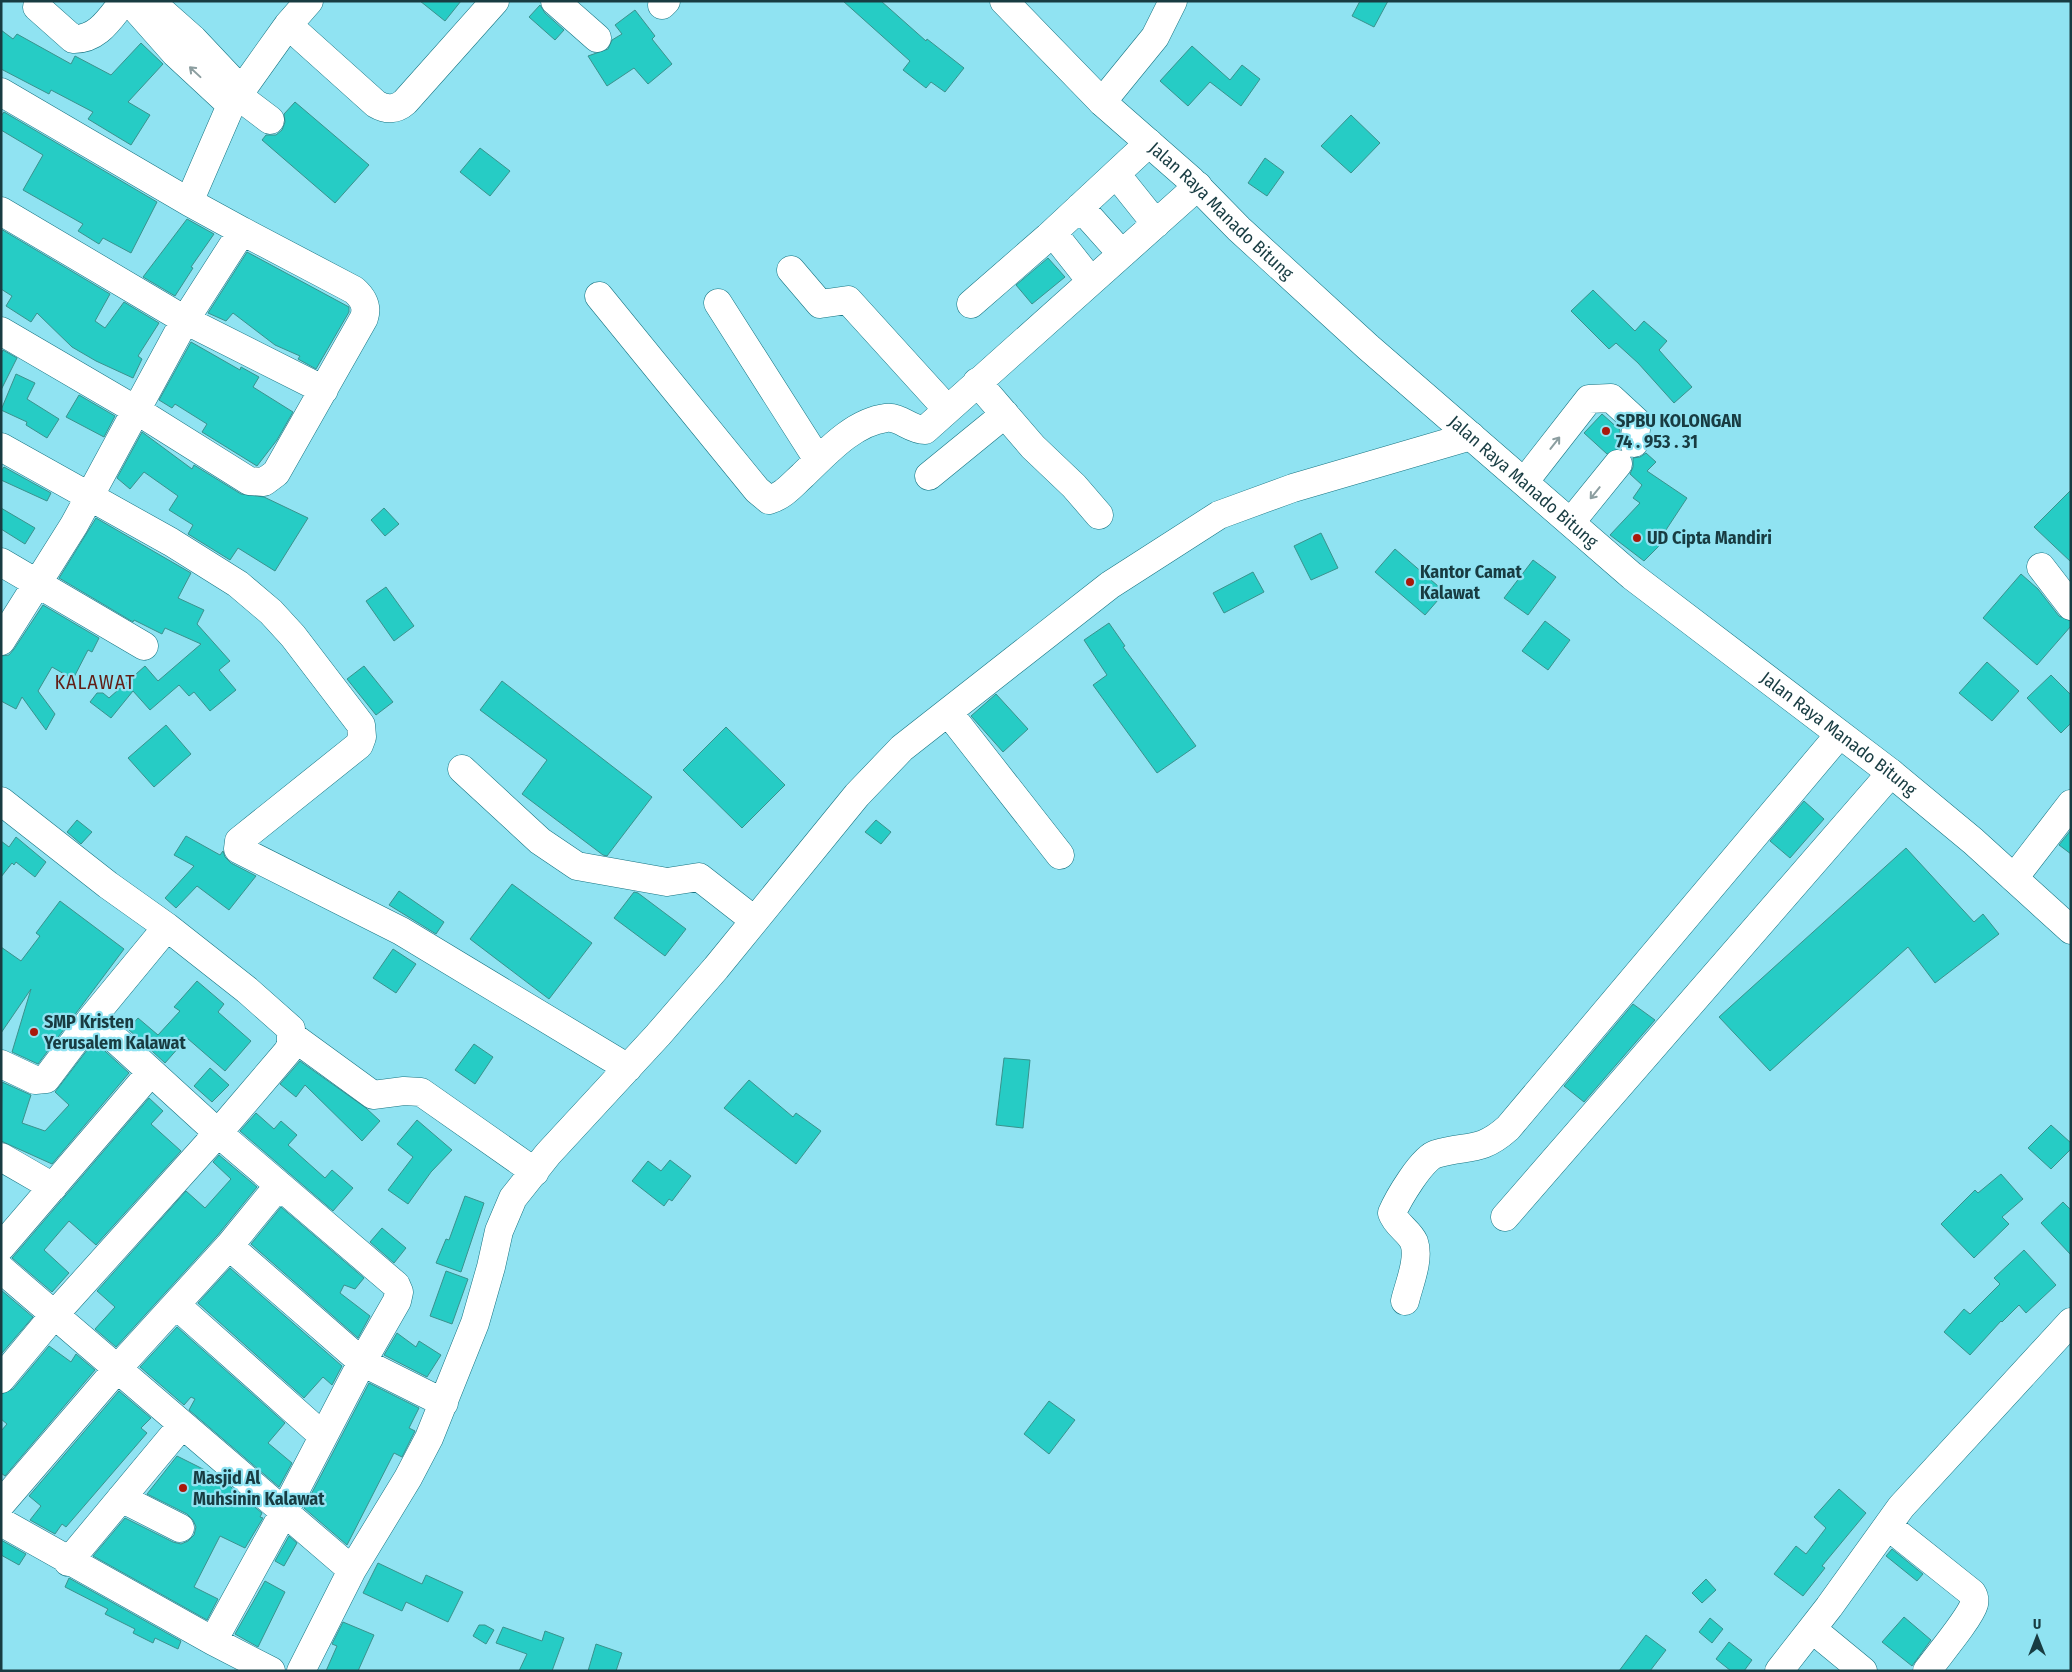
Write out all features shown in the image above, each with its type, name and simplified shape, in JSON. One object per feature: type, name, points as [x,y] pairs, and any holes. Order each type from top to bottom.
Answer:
[{"type":"main road","points":[[37,7],[73,39],[83,39],[97,32],[124,1]]},
{"type":"main road","points":[[129,1],[184,46],[236,96],[270,120]]},
{"type":"main road","points":[[150,1],[184,46]]},
{"type":"main road","points":[[188,202],[236,96],[288,25],[309,1]]},
{"type":"main road","points":[[288,25],[376,104],[384,108],[393,108],[405,102],[495,1]]},
{"type":"main road","points":[[554,1],[596,38]]},
{"type":"main road","points":[[1102,102],[1155,37],[1173,1]]},
{"type":"main road","name":"Jalan Raya Manado Bitung","points":[[1012,4],[1102,102],[1198,186],[1305,290],[1471,436],[1526,481],[1632,576],[1890,773],[2014,878],[2071,930]]},
{"type":"main road","points":[[1,92],[188,202],[354,290],[362,298],[366,308],[364,318],[276,473],[264,482],[249,481],[136,410],[1,331]]},
{"type":"main road","points":[[971,304],[1053,233],[1149,143]]},
{"type":"main road","points":[[1116,174],[1156,224]]},
{"type":"main road","points":[[599,296],[676,393],[768,500],[780,496],[846,436],[876,420],[894,418],[916,430],[925,430],[1198,186]]},
{"type":"main road","points":[[1080,207],[1122,254]]},
{"type":"main road","points":[[1,211],[185,320],[324,390]]},
{"type":"main road","points":[[1,641],[38,584],[185,320],[242,231]]},
{"type":"main road","points":[[1053,233],[1091,281]]},
{"type":"main road","points":[[791,270],[820,304],[848,300],[947,409]]},
{"type":"main road","points":[[718,303],[818,460]]},
{"type":"main road","points":[[977,382],[1004,414],[1099,515]]},
{"type":"main road","points":[[1526,481],[1589,399],[1611,398],[1637,422],[1626,453],[1571,522]]},
{"type":"main road","points":[[929,476],[1004,414]]},
{"type":"main road","points":[[301,1671],[352,1570],[408,1478],[444,1403],[475,1324],[499,1231],[513,1198],[716,968],[857,795],[902,748],[1110,586],[1220,515],[1293,488],[1471,436]]},
{"type":"main road","points":[[1,447],[89,495],[238,584],[271,612],[293,636],[360,725],[362,737],[359,745],[238,841],[238,849],[401,931],[628,1068]]},
{"type":"main road","points":[[1,562],[144,646]]},
{"type":"main road","points":[[2041,567],[2071,606]]},
{"type":"main road","points":[[948,712],[1060,855]]},
{"type":"main road","points":[[1405,1301],[1415,1260],[1414,1241],[1395,1221],[1392,1213],[1426,1159],[1435,1154],[1477,1147],[1494,1141],[1508,1128],[1839,735]]},
{"type":"main road","points":[[462,769],[540,841],[576,866],[667,882],[699,877],[754,920]]},
{"type":"main road","points":[[1505,1217],[1890,773]]},
{"type":"main road","points":[[1,801],[247,990],[290,1029],[292,1036],[288,1051],[218,1133],[55,1314],[1,1379]]},
{"type":"main road","points":[[2014,878],[2071,804]]},
{"type":"main road","points":[[1,1064],[34,1080],[46,1079],[92,1018],[167,927]]},
{"type":"main road","points":[[92,1018],[218,1133],[396,1285],[399,1292],[397,1301],[362,1362],[284,1512],[213,1641]]},
{"type":"main road","points":[[292,1036],[374,1095],[404,1091],[421,1092],[534,1172]]},
{"type":"main road","points":[[1,1247],[151,1072]]},
{"type":"main road","points":[[1,1157],[53,1186]]},
{"type":"main road","points":[[1,1504],[116,1369],[176,1306],[229,1246],[279,1185]]},
{"type":"main road","points":[[229,1246],[362,1362],[444,1403]]},
{"type":"main road","points":[[1,1269],[352,1570]]},
{"type":"main road","points":[[176,1306],[324,1436]]},
{"type":"main road","points":[[1779,1671],[1901,1507],[1958,1442],[2071,1322]]},
{"type":"main road","points":[[68,1562],[182,1425]]},
{"type":"main road","points":[[121,1498],[180,1528]]},
{"type":"main road","points":[[1,1522],[68,1562],[271,1671]]},
{"type":"main road","points":[[1888,1526],[1972,1592],[1974,1598],[1974,1604],[1967,1615],[1926,1671]]},
{"type":"main road","points":[[1812,1629],[1864,1671]]},
{"type":"building","points":[[420,1],[461,1],[445,21]]},
{"type":"building","points":[[843,1],[881,1],[926,41],[927,39],[964,68],[945,92],[931,82],[926,88],[903,70],[910,61]]},
{"type":"building","points":[[1360,1],[1388,1],[1374,27],[1352,16]]},
{"type":"building","points":[[540,5],[545,13],[564,30],[555,40],[529,17]]},
{"type":"building","points":[[635,10],[655,36],[652,39],[672,64],[648,84],[634,68],[607,86],[588,56],[608,49],[612,40],[622,34],[615,25]]},
{"type":"building","points":[[1,30],[13,39],[17,34],[71,64],[75,56],[111,75],[141,43],[163,64],[128,102],[150,115],[131,145],[88,119],[93,112],[51,90],[49,94],[1,69]]},
{"type":"building","points":[[1192,46],[1230,80],[1242,65],[1260,79],[1241,106],[1210,82],[1188,106],[1160,81]]},
{"type":"building","points":[[295,102],[369,165],[335,203],[262,140],[266,135],[276,135],[282,130],[285,122],[284,114]]},
{"type":"building","points":[[4,112],[157,202],[131,253],[103,238],[99,244],[78,231],[83,224],[23,190],[43,155],[1,130],[1,116]]},
{"type":"building","points":[[1351,115],[1380,143],[1351,173],[1321,146]]},
{"type":"building","points":[[480,148],[510,171],[490,196],[460,172]]},
{"type":"building","points":[[1265,158],[1284,172],[1267,196],[1248,183]]},
{"type":"building","points":[[187,219],[214,234],[191,267],[193,268],[175,296],[143,277]]},
{"type":"building","points":[[1,229],[110,294],[95,321],[105,328],[124,302],[159,323],[138,356],[142,359],[133,378],[96,361],[72,347],[37,313],[31,322],[6,306],[12,296],[1,289]]},
{"type":"building","points":[[247,252],[349,307],[349,312],[316,369],[298,359],[300,356],[275,345],[233,313],[226,321],[208,313]]},
{"type":"building","points":[[1048,258],[1065,277],[1032,304],[1016,285]]},
{"type":"building","points":[[1593,290],[1635,331],[1644,321],[1667,341],[1659,350],[1692,387],[1674,403],[1638,363],[1616,343],[1609,349],[1571,311]]},
{"type":"building","points":[[191,342],[240,370],[241,367],[259,377],[253,387],[293,412],[277,440],[257,466],[202,432],[207,424],[175,404],[172,408],[159,400]]},
{"type":"building","points":[[3,350],[17,358],[1,390],[1,354]]},
{"type":"building","points":[[16,374],[35,383],[27,399],[59,419],[47,438],[26,425],[27,422],[1,410]]},
{"type":"building","points":[[79,395],[115,416],[104,437],[66,417]]},
{"type":"building","points":[[1602,414],[1620,430],[1619,449],[1607,454],[1584,433]]},
{"type":"building","points":[[142,432],[192,469],[194,465],[241,494],[264,497],[308,518],[275,571],[238,548],[230,560],[188,534],[193,525],[169,510],[178,496],[144,472],[130,489],[117,478]]},
{"type":"building","points":[[1646,453],[1656,462],[1647,471],[1687,498],[1660,539],[1663,542],[1644,561],[1610,535],[1640,503],[1633,498],[1642,485],[1630,474],[1633,467],[1633,458],[1640,457]]},
{"type":"building","points":[[4,467],[51,493],[47,501],[1,480],[1,471]]},
{"type":"building","points":[[2071,490],[2071,562],[2034,527]]},
{"type":"building","points":[[1,508],[35,528],[25,544],[1,529]]},
{"type":"building","points":[[384,508],[399,524],[385,536],[371,520]]},
{"type":"building","points":[[96,518],[191,573],[178,598],[204,610],[197,624],[230,661],[219,670],[236,690],[210,711],[194,692],[189,696],[179,685],[150,710],[133,691],[111,718],[90,702],[97,693],[103,693],[109,698],[145,666],[158,681],[201,644],[165,628],[162,634],[134,620],[133,622],[59,578]]},
{"type":"building","points":[[1321,533],[1338,568],[1311,580],[1294,546]]},
{"type":"building","name":"Kantor Camat Kalawat","points":[[1395,549],[1445,592],[1425,615],[1375,572]]},
{"type":"building","points":[[1533,560],[1556,577],[1528,615],[1504,598]]},
{"type":"building","points":[[1253,572],[1264,592],[1224,613],[1213,593]]},
{"type":"building","points":[[2021,574],[2038,589],[2059,616],[2071,621],[2071,626],[2037,665],[1983,618]]},
{"type":"building","points":[[386,587],[414,626],[394,641],[366,601]]},
{"type":"building","points":[[43,605],[99,638],[92,652],[88,650],[73,679],[52,667],[38,691],[55,714],[46,730],[22,697],[16,709],[1,701],[1,656],[9,655],[14,649]]},
{"type":"building","points":[[1545,621],[1570,640],[1548,670],[1522,651]]},
{"type":"building","points":[[1109,623],[1125,646],[1123,647],[1196,746],[1157,773],[1093,685],[1107,675],[1084,640]]},
{"type":"building","points":[[1987,662],[2019,691],[1992,721],[1959,693]]},
{"type":"building","points":[[364,666],[393,702],[376,715],[347,679]]},
{"type":"building","points":[[2051,675],[2071,695],[2071,723],[2061,733],[2027,698]]},
{"type":"building","points":[[502,681],[652,797],[607,856],[603,855],[522,794],[547,760],[480,710]]},
{"type":"building","points":[[996,694],[1028,729],[1003,752],[971,716]]},
{"type":"building","points":[[166,725],[191,754],[154,787],[128,758]]},
{"type":"building","points":[[726,727],[785,785],[742,828],[683,770]]},
{"type":"building","points":[[1804,801],[1824,819],[1790,858],[1770,841]]},
{"type":"building","points":[[77,820],[92,832],[81,844],[67,832]]},
{"type":"building","points":[[876,820],[891,832],[881,844],[865,832]]},
{"type":"building","points":[[2071,830],[2071,854],[2059,845]]},
{"type":"building","points":[[186,836],[220,855],[223,851],[225,857],[231,863],[256,876],[229,910],[197,886],[176,908],[165,898],[194,866],[174,855]]},
{"type":"building","points":[[16,837],[46,862],[35,877],[16,862],[14,865],[12,863],[1,877],[1,841],[9,847]]},
{"type":"building","points":[[1906,848],[1974,922],[1983,914],[1999,934],[1935,983],[1908,947],[1770,1071],[1719,1017]]},
{"type":"building","points":[[512,884],[592,943],[549,999],[470,939]]},
{"type":"building","points":[[399,891],[444,922],[436,934],[389,905]]},
{"type":"building","points":[[634,892],[638,893],[686,929],[665,956],[614,918]]},
{"type":"building","points":[[60,901],[124,949],[38,1064],[12,1052],[31,989],[1,1033],[1,947],[21,961],[40,936],[36,933]]},
{"type":"building","points":[[393,949],[416,964],[396,993],[373,978]]},
{"type":"building","points":[[197,981],[224,1004],[218,1012],[251,1041],[225,1071],[187,1038],[165,1063],[128,1029],[138,1018],[158,1035],[180,1011],[174,1007]]},
{"type":"building","points":[[1633,1004],[1655,1020],[1584,1102],[1564,1086]]},
{"type":"building","points":[[94,1041],[129,1073],[52,1164],[1,1141],[2,1082],[31,1095],[22,1123],[45,1131],[69,1105],[55,1092]]},
{"type":"building","points":[[474,1044],[493,1057],[475,1084],[455,1070]]},
{"type":"building","points":[[1004,1058],[1030,1060],[1023,1128],[996,1125]]},
{"type":"building","points":[[300,1061],[366,1108],[380,1121],[362,1141],[305,1085],[296,1097],[280,1084]]},
{"type":"building","points":[[210,1068],[229,1085],[212,1102],[194,1086]]},
{"type":"building","points":[[749,1080],[793,1117],[796,1113],[821,1131],[796,1164],[724,1108]]},
{"type":"building","points":[[149,1098],[163,1111],[151,1124],[181,1151],[96,1245],[69,1221],[44,1250],[69,1273],[52,1292],[12,1258]]},
{"type":"building","points":[[256,1113],[274,1129],[281,1121],[297,1135],[288,1145],[325,1178],[332,1170],[353,1188],[333,1211],[240,1131]]},
{"type":"building","points":[[417,1120],[452,1150],[431,1172],[408,1204],[388,1190],[413,1157],[397,1144]]},
{"type":"building","points":[[2051,1125],[2071,1143],[2071,1149],[2051,1169],[2028,1148]]},
{"type":"building","points":[[219,1155],[257,1187],[217,1236],[116,1347],[95,1329],[115,1307],[97,1291],[186,1191],[205,1208],[231,1179],[213,1162]]},
{"type":"building","points":[[670,1160],[691,1176],[672,1201],[669,1199],[664,1206],[632,1181],[648,1161],[661,1171]]},
{"type":"building","points":[[2001,1174],[2023,1199],[2002,1217],[2009,1224],[1974,1258],[1941,1224],[1975,1190],[1978,1193]]},
{"type":"building","points":[[465,1196],[484,1203],[461,1272],[436,1263],[446,1239],[449,1240]]},
{"type":"building","points":[[2063,1202],[2071,1210],[2071,1255],[2041,1223]]},
{"type":"building","points":[[281,1207],[364,1278],[355,1289],[344,1285],[340,1293],[370,1316],[358,1338],[251,1244]]},
{"type":"building","points":[[382,1228],[406,1248],[394,1263],[370,1242]]},
{"type":"building","points":[[2024,1250],[2056,1285],[2026,1313],[2019,1305],[2001,1321],[1970,1355],[1944,1332],[1964,1309],[1970,1314],[2000,1284],[1994,1278]]},
{"type":"building","points":[[230,1268],[342,1366],[332,1385],[323,1377],[304,1398],[198,1303]]},
{"type":"building","points":[[446,1271],[468,1279],[452,1324],[430,1316]]},
{"type":"building","points":[[1,1290],[33,1317],[2,1353],[1,1352]]},
{"type":"building","points":[[177,1327],[285,1423],[268,1443],[292,1463],[279,1487],[189,1410],[195,1399],[191,1397],[184,1405],[140,1367]]},
{"type":"building","points":[[397,1333],[416,1347],[419,1341],[441,1355],[427,1377],[384,1355]]},
{"type":"building","points":[[49,1346],[71,1362],[76,1354],[95,1370],[5,1476],[1,1473],[1,1431],[7,1424],[1,1419],[1,1394],[13,1389]]},
{"type":"building","points":[[369,1383],[419,1408],[409,1428],[415,1431],[402,1457],[394,1453],[347,1545],[304,1508]]},
{"type":"building","points":[[119,1391],[151,1418],[141,1428],[147,1433],[66,1527],[62,1524],[55,1534],[30,1520],[41,1506],[29,1496]]},
{"type":"building","points":[[1049,1401],[1075,1420],[1049,1454],[1024,1434]]},
{"type":"building","points":[[177,1456],[219,1477],[262,1513],[260,1517],[263,1518],[245,1548],[220,1536],[194,1587],[218,1599],[207,1620],[93,1556],[125,1518],[173,1542],[181,1544],[188,1541],[194,1535],[196,1527],[193,1520],[187,1514],[147,1494]]},
{"type":"building","points":[[1839,1489],[1866,1513],[1822,1566],[1825,1568],[1803,1596],[1774,1574],[1796,1546],[1806,1554],[1826,1528],[1814,1517]]},
{"type":"building","points":[[289,1536],[297,1543],[284,1566],[275,1561]]},
{"type":"building","points":[[1,1540],[26,1554],[19,1565],[1,1555]]},
{"type":"building","points":[[1892,1549],[1923,1574],[1917,1581],[1886,1556]]},
{"type":"building","points":[[378,1563],[422,1584],[426,1575],[463,1592],[448,1622],[406,1602],[402,1611],[363,1593]]},
{"type":"building","points":[[69,1578],[181,1641],[178,1649],[155,1638],[153,1643],[133,1633],[135,1629],[105,1614],[108,1609],[65,1587]]},
{"type":"building","points":[[1706,1579],[1716,1590],[1702,1603],[1692,1593]]},
{"type":"building","points":[[265,1581],[285,1592],[258,1647],[235,1634]]},
{"type":"building","points":[[1904,1617],[1931,1640],[1912,1666],[1882,1642]]},
{"type":"building","points":[[1710,1618],[1723,1629],[1712,1643],[1699,1632]]},
{"type":"building","points":[[343,1622],[374,1635],[358,1671],[326,1671],[337,1646],[332,1644]]},
{"type":"building","points":[[479,1625],[485,1625],[494,1630],[486,1644],[473,1636]]},
{"type":"building","points":[[503,1627],[542,1641],[545,1631],[564,1638],[552,1671],[519,1671],[527,1654],[496,1643]]},
{"type":"building","points":[[1646,1635],[1666,1650],[1650,1671],[1619,1671]]},
{"type":"building","points":[[1729,1642],[1752,1660],[1744,1671],[1731,1671],[1716,1659]]},
{"type":"building","points":[[596,1644],[622,1653],[616,1671],[588,1671]]},
{"type":"place","name":"SPBU KOLONGAN 74 . 953 . 31","points":[[1606,431]]},
{"type":"place","name":"UD Cipta Mandiri","points":[[1637,538]]},
{"type":"place","name":"Kantor Camat Kalawat","points":[[1410,582]]},
{"type":"place","name":"SMP Kristen Yerusalem Kalawat","points":[[34,1032]]},
{"type":"place","name":"Masjid Al Muhsinin Kalawat","points":[[183,1488]]},
{"type":"district","name":"KALAWAT","points":[[95,682]]}]
